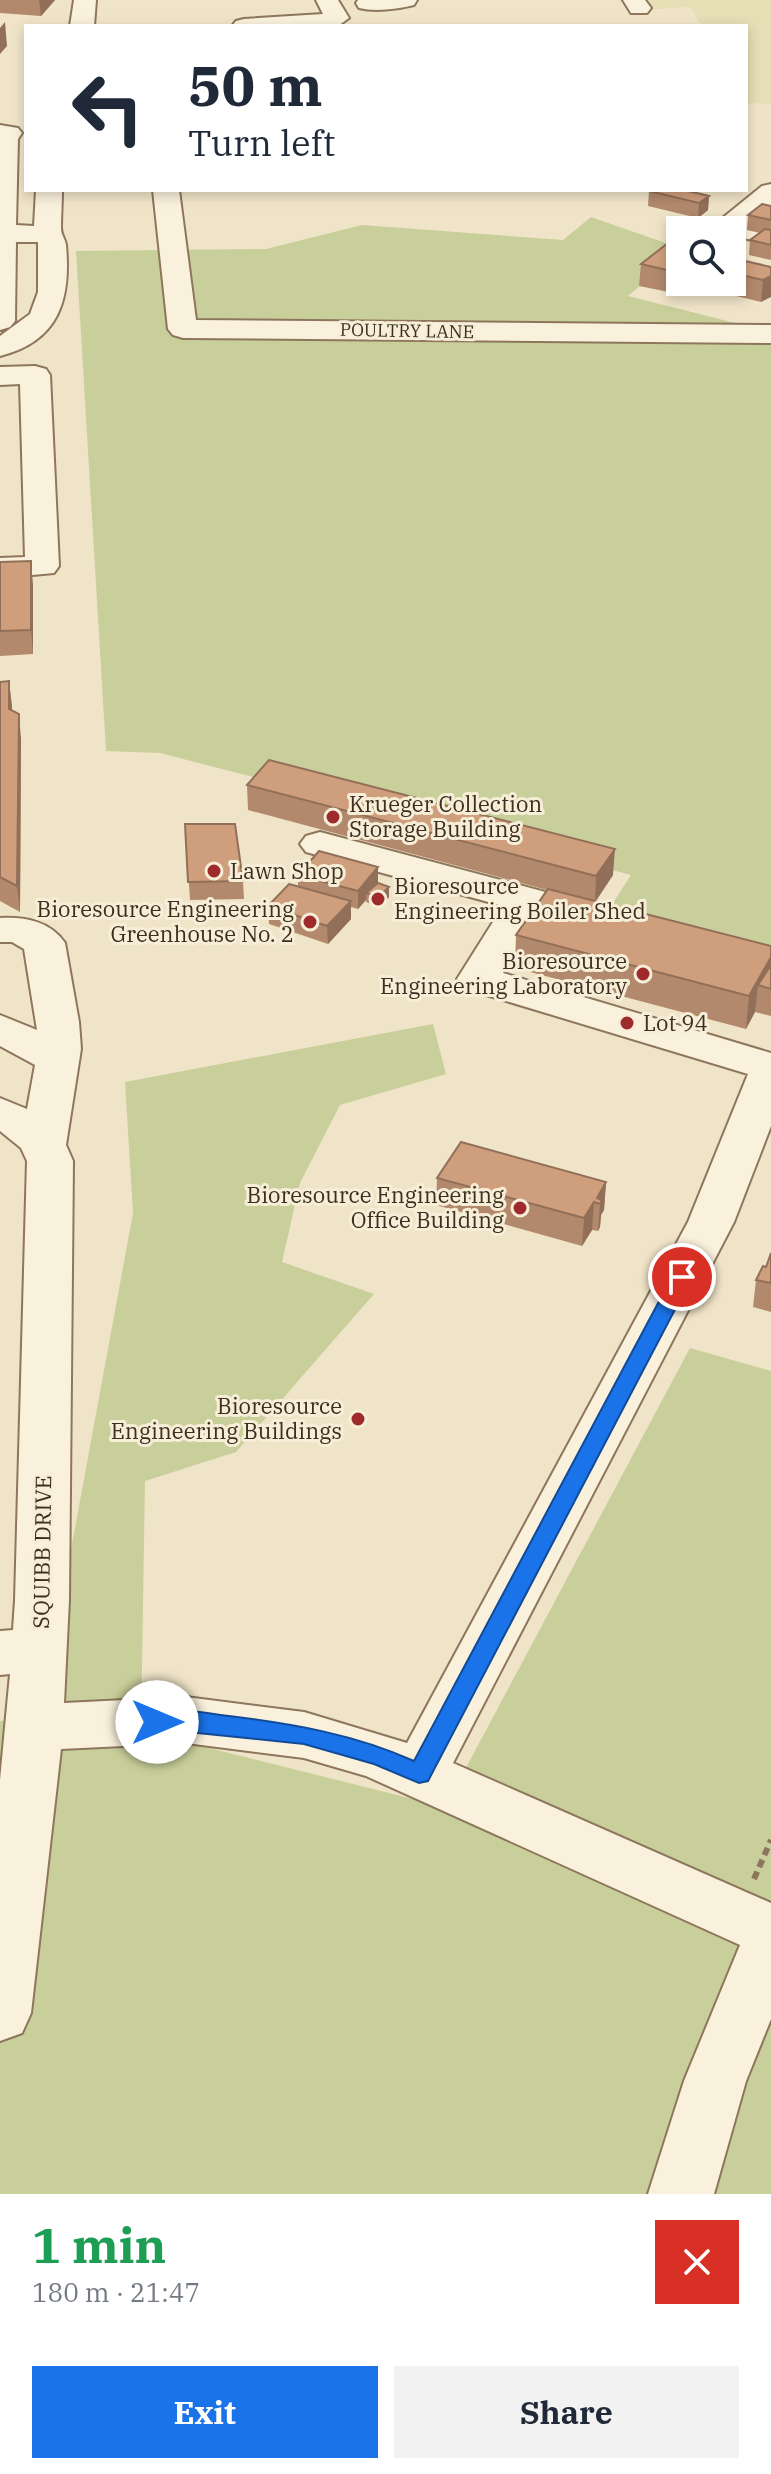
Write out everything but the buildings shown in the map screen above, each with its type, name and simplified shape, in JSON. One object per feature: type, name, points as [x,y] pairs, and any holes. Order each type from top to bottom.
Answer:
[{"type":"street","points":[[82,24],[85,0]]},
{"type":"street","points":[[230,0],[242,24]]},
{"type":"street","points":[[273,24],[334,20],[337,18],[327,0]]},
{"type":"street","points":[[367,3],[406,0]]},
{"type":"street","points":[[0,321],[5,136],[12,133]]},
{"type":"street","points":[[0,347],[26,334],[49,309],[53,296],[52,240],[47,234],[49,192]]},
{"type":"street","name":"POULTRY LANE","points":[[166,192],[183,329],[769,326]]},
{"type":"street","points":[[771,192],[730,226],[771,237]]},
{"type":"street","points":[[2,233],[47,234]]},
{"type":"street","points":[[0,376],[35,375],[42,566],[0,568]]},
{"type":"street","points":[[320,844],[634,928]]},
{"type":"street","points":[[419,1774],[711,1222],[771,1068],[478,979],[527,900]]},
{"type":"street","name":"SQUIBB DRIVE","points":[[0,930],[20,929],[44,943],[58,1022],[57,1059],[44,1144],[50,1161],[20,1652],[35,1727],[0,2013]]},
{"type":"street","points":[[0,1028],[57,1059]]},
{"type":"street","points":[[0,1112],[44,1144]]},
{"type":"street","points":[[35,1727],[186,1720],[304,1735],[379,1756],[771,1931]]},
{"type":"street","points":[[681,2194],[711,2093],[771,1942]]},
{"type":"shaded area","points":[[632,0],[771,0],[771,104],[748,103],[748,24],[701,24],[690,7],[639,10]]},
{"type":"green space","points":[[591,217],[666,243],[666,264],[628,296],[771,332],[771,957],[605,915],[631,875],[160,753],[106,751],[76,251],[266,249],[362,225],[563,240]]},
{"type":"green space","points":[[433,1024],[446,1074],[340,1105],[300,1183],[282,1262],[374,1294],[236,1452],[145,1481],[141,1731],[445,1807],[690,1348],[771,1371],[771,2194],[0,2194],[0,1721],[40,1718],[133,1213],[125,1082]]},
{"type":"place","name":"Krueger Collection Storage Building","points":[[333,817]]},
{"type":"place","name":"Lawn Shop","points":[[214,871]]},
{"type":"place","name":"Bioresource Engineering Boiler Shed","points":[[378,899]]},
{"type":"place","name":"Bioresource Engineering Greenhouse No. 2","points":[[310,922]]},
{"type":"place","name":"Bioresource Engineering Laboratory","points":[[643,974]]},
{"type":"place","name":"Lot 94","points":[[627,1023]]},
{"type":"place","name":"Bioresource Engineering Office Building","points":[[520,1208]]},
{"type":"place","name":"Bioresource Engineering Buildings","points":[[358,1419]]},
{"type":"route","points":[[157,1722],[186,1720],[304,1735],[379,1756],[419,1774],[682,1277]]}]
